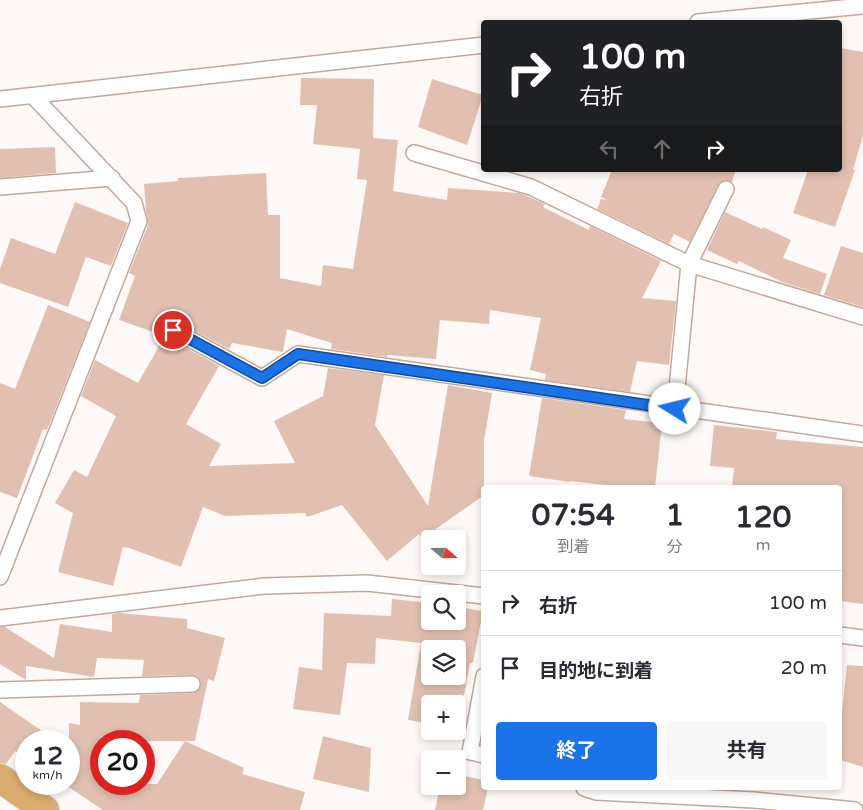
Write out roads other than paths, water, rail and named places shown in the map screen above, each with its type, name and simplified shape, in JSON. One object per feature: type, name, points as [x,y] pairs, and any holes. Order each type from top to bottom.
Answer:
[{"type":"main road","points":[[0,778],[45,810]]},
{"type":"lane","points":[[719,20],[863,6]]},
{"type":"lane","points":[[0,99],[481,45]]},
{"type":"lane","points":[[0,577],[139,221],[134,203],[33,96]]},
{"type":"lane","points":[[414,153],[531,187],[689,264],[863,317]]},
{"type":"lane","points":[[0,187],[112,178]]},
{"type":"lane","points":[[675,409],[689,264],[726,189]]},
{"type":"lane","points":[[173,330],[262,378],[298,354],[675,409],[863,434]]},
{"type":"lane","points":[[0,618],[264,586],[367,583],[481,596]]},
{"type":"lane","points":[[842,635],[863,638]]},
{"type":"lane","points":[[0,690],[192,684]]},
{"type":"lane","points":[[481,692],[470,752],[481,754]]},
{"type":"lane","points":[[590,790],[596,792],[754,800],[855,810]]}]
